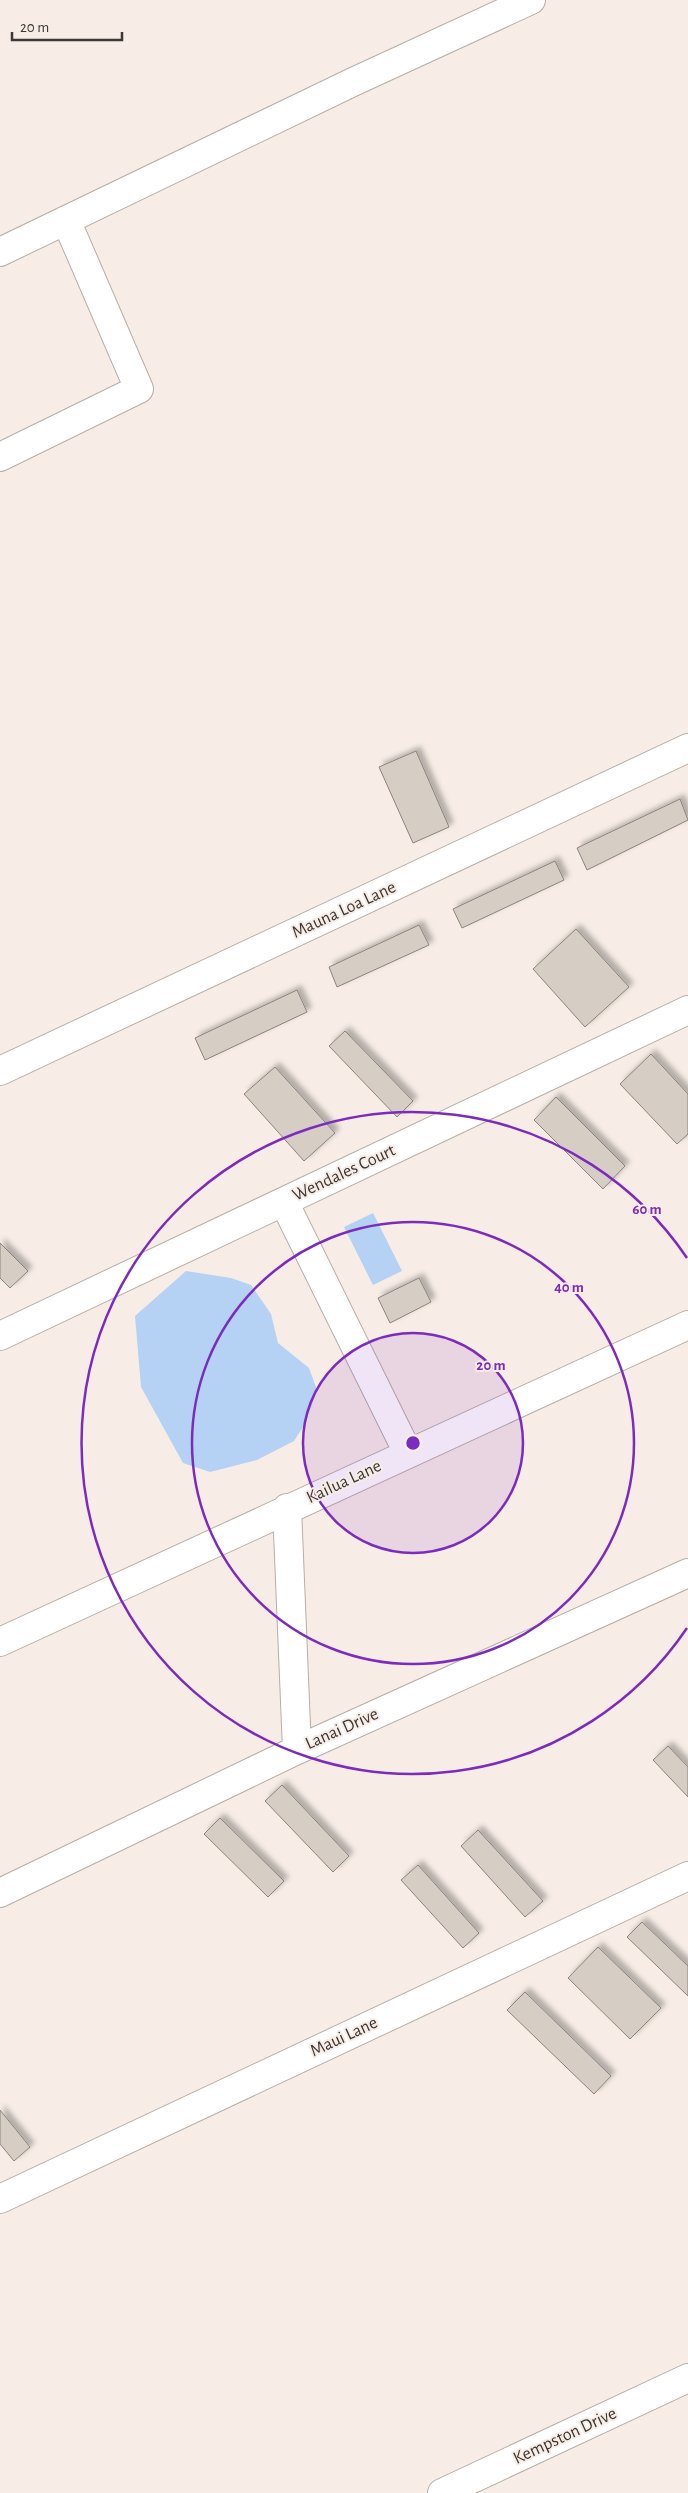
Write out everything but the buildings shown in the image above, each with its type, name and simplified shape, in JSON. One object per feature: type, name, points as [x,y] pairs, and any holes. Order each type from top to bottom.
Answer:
[{"type":"street","points":[[0,252],[531,0]]},
{"type":"street","points":[[0,457],[139,389],[66,220]]},
{"type":"street","name":"Mauna Loa Lane","points":[[0,1071],[688,748]]},
{"type":"street","name":"Wendales Court","points":[[0,1336],[688,1010]]},
{"type":"street","points":[[284,1202],[408,1453]]},
{"type":"street","name":"Kailua Lane","points":[[0,1642],[287,1508],[688,1325]]},
{"type":"street","points":[[287,1508],[297,1750]]},
{"type":"street","name":"Lanai Drive","points":[[0,1893],[297,1750],[688,1573]]},
{"type":"street","name":"Maui Lane","points":[[0,2199],[688,1876]]},
{"type":"street","name":"Kempston Drive","points":[[442,2493],[688,2378]]},
{"type":"water","points":[[373,1213],[402,1271],[373,1285],[344,1227]]},
{"type":"water","points":[[186,1271],[231,1278],[251,1285],[271,1314],[278,1343],[309,1368],[317,1390],[305,1424],[294,1441],[257,1460],[210,1472],[183,1463],[141,1387],[135,1316]]}]
